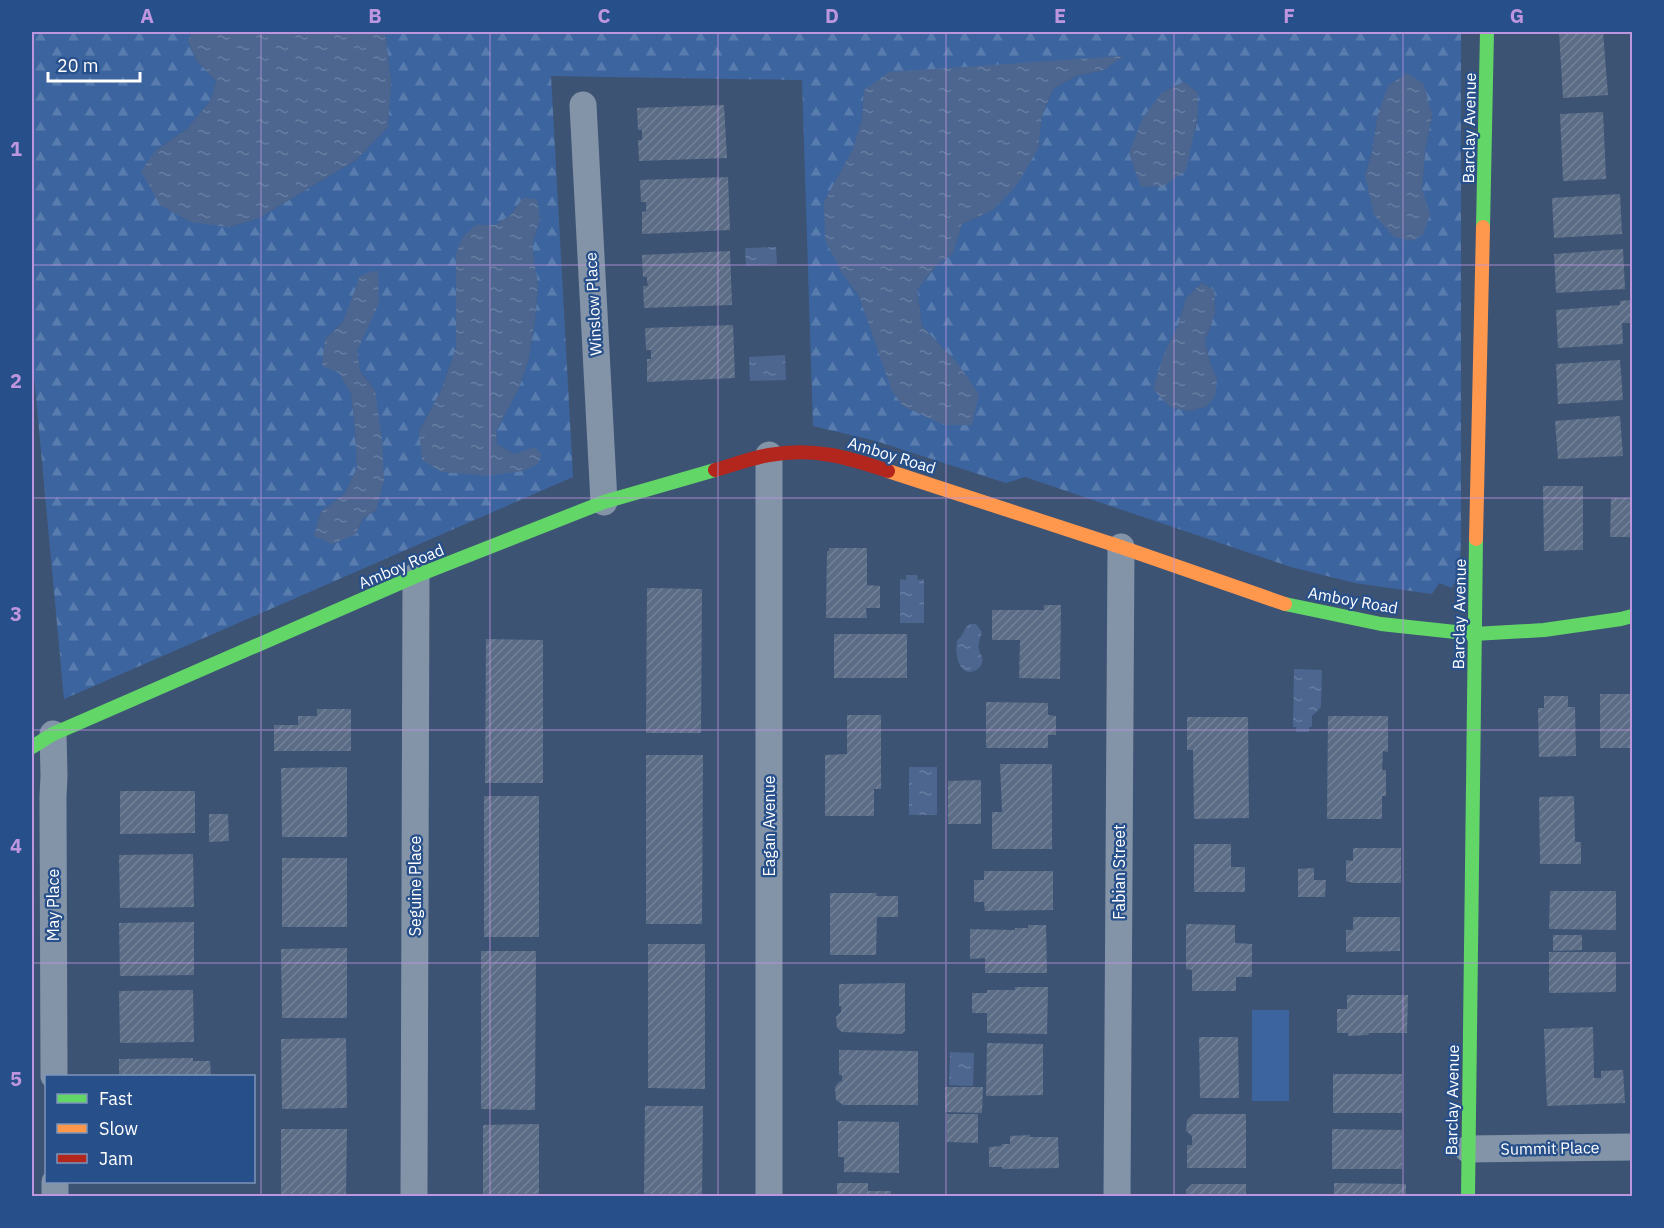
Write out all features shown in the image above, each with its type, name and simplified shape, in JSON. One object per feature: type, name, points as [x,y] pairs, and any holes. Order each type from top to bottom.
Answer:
[{"type":"main road","name":"Barclay Avenue","points":[[1468,1197],[1474,634],[1487,32]]},
{"type":"main road","name":"Amboy Road","points":[[42,741],[416,576],[604,502],[769,455],[807,452],[846,457],[1121,547],[1294,607],[1381,624],[1474,634],[1544,630],[1632,616]]},
{"type":"street","name":"Winslow Place","points":[[583,105],[604,502]]},
{"type":"street","name":"Eagan Avenue","points":[[769,455],[769,1197]]},
{"type":"street","name":"Fabian Street","points":[[1117,1197],[1121,547]]},
{"type":"street","name":"Seguine Place","points":[[414,1197],[416,576]]},
{"type":"street","name":"May Place","points":[[42,741],[54,776],[54,1075]]},
{"type":"street","name":"Summit Place","points":[[1468,1149],[1632,1147]]},
{"type":"green space","points":[[32,32],[192,32],[188,41],[197,61],[216,81],[211,100],[187,129],[155,151],[229,227],[257,219],[356,160],[388,127],[391,82],[385,32],[1461,32],[1461,539],[1459,570],[1452,588],[1439,583],[1432,594],[1355,583],[1291,567],[1025,477],[1006,483],[876,441],[813,426],[802,80],[551,76],[573,477],[64,699],[32,354]],"holes":[[[1122,56],[1104,70],[1076,76],[1053,89],[1042,115],[1038,149],[993,210],[962,224],[953,253],[937,265],[917,290],[922,326],[957,363],[882,360],[859,296],[842,273],[824,202],[853,150],[862,119],[864,90]],[[1184,82],[1198,93],[1195,132],[1162,93]],[[1378,114],[1432,115],[1425,151],[1422,189],[1365,175],[1372,152]],[[523,198],[540,218],[532,246],[538,286],[528,362],[518,390],[496,431],[497,444],[514,454],[419,431],[441,391],[456,348],[456,253],[475,225],[495,225],[511,215]],[[1202,283],[1214,290],[1215,313],[1205,341],[1217,380],[1206,407],[1188,411],[1170,407],[1164,354],[1178,326],[1186,298]],[[352,300],[365,332],[357,351],[360,371],[375,390],[376,510],[362,519],[356,534],[314,536],[321,512],[345,493],[357,468],[351,393],[339,373],[325,339],[343,322]]]},
{"type":"green space","points":[[1252,1010],[1289,1010],[1289,1101],[1252,1101]]},
{"type":"water","points":[[192,32],[385,32],[391,82],[388,127],[356,160],[257,219],[229,227],[190,222],[160,205],[141,171],[155,151],[187,129],[211,100],[216,81],[197,61],[188,41]]},
{"type":"water","points":[[1123,56],[1104,70],[1076,76],[1053,89],[1042,115],[1038,149],[1016,186],[993,210],[962,224],[953,253],[937,265],[917,290],[922,326],[957,363],[979,394],[972,425],[944,425],[903,406],[892,391],[859,296],[842,273],[825,240],[824,202],[853,149],[862,119],[864,90],[889,72]]},
{"type":"water","points":[[1407,73],[1424,84],[1432,115],[1425,151],[1422,189],[1430,214],[1423,235],[1411,241],[1394,237],[1374,215],[1365,175],[1372,152],[1378,114],[1388,86]]},
{"type":"water","points":[[1184,82],[1198,93],[1198,114],[1186,170],[1164,186],[1141,187],[1129,153],[1143,117],[1162,93]]},
{"type":"water","points":[[523,198],[537,199],[540,218],[532,246],[538,286],[535,320],[528,362],[518,390],[496,431],[497,444],[514,454],[535,447],[541,454],[538,464],[523,471],[488,476],[442,472],[422,460],[419,431],[441,391],[456,348],[456,253],[463,237],[475,225],[495,225],[511,215]]},
{"type":"water","points":[[776,247],[777,264],[746,266],[745,248]]},
{"type":"water","points":[[378,270],[379,303],[357,351],[360,371],[375,390],[382,439],[384,480],[376,510],[362,519],[356,534],[332,544],[314,536],[321,512],[345,493],[357,468],[351,393],[339,373],[322,366],[325,339],[343,322],[360,276]]},
{"type":"water","points":[[1202,283],[1214,290],[1215,313],[1205,341],[1217,380],[1215,397],[1206,407],[1188,411],[1170,407],[1153,389],[1164,354],[1178,326],[1186,298]]},
{"type":"water","points":[[785,355],[786,380],[750,381],[749,357]]},
{"type":"water","points":[[906,575],[917,575],[918,580],[924,579],[924,623],[900,623],[900,579],[906,580]]},
{"type":"water","points":[[970,624],[976,624],[982,632],[979,648],[983,659],[977,670],[970,672],[959,664],[956,647],[958,640]]},
{"type":"water","points":[[1294,669],[1322,670],[1321,707],[1312,716],[1312,727],[1309,727],[1309,732],[1296,732],[1296,727],[1293,727]]},
{"type":"water","points":[[909,767],[937,767],[937,815],[909,815]]},
{"type":"water","points":[[950,1052],[974,1053],[973,1086],[949,1085]]},
{"type":"building","points":[[1559,32],[1603,32],[1608,95],[1563,98]]},
{"type":"building","points":[[724,105],[727,158],[639,161],[638,140],[642,140],[642,130],[638,130],[637,108]]},
{"type":"building","points":[[1603,112],[1606,179],[1563,181],[1560,114]]},
{"type":"building","points":[[728,177],[730,230],[642,234],[642,212],[646,211],[646,202],[641,202],[640,180]]},
{"type":"building","points":[[1620,194],[1622,234],[1554,238],[1552,198]]},
{"type":"building","points":[[1623,249],[1625,289],[1556,293],[1554,254]]},
{"type":"building","points":[[730,251],[732,305],[644,308],[643,286],[648,286],[647,277],[643,277],[642,255]]},
{"type":"building","points":[[1632,300],[1632,323],[1622,323],[1623,344],[1558,348],[1556,310],[1620,305],[1620,301]]},
{"type":"building","points":[[733,325],[735,378],[647,382],[647,359],[651,359],[651,350],[646,350],[645,328]]},
{"type":"building","points":[[1620,360],[1623,400],[1558,404],[1556,364]]},
{"type":"building","points":[[1620,416],[1623,456],[1558,459],[1555,421]]},
{"type":"building","points":[[1543,486],[1583,486],[1583,550],[1544,551]]},
{"type":"building","points":[[1611,498],[1632,498],[1632,537],[1610,537]]},
{"type":"building","points":[[829,548],[867,548],[867,585],[880,586],[880,608],[866,608],[867,618],[826,618],[827,551]]},
{"type":"building","points":[[647,588],[702,589],[701,733],[646,733]]},
{"type":"building","points":[[1044,605],[1061,605],[1060,679],[1019,678],[1020,640],[992,640],[992,610],[1044,610]]},
{"type":"building","points":[[834,634],[907,634],[907,678],[834,678]]},
{"type":"building","points":[[486,639],[543,640],[543,783],[485,783]]},
{"type":"building","points":[[1600,694],[1632,694],[1632,748],[1600,748]]},
{"type":"building","points":[[1544,696],[1568,696],[1568,707],[1575,707],[1576,756],[1539,757],[1538,708],[1544,708]]},
{"type":"building","points":[[986,702],[1048,703],[1048,715],[1056,716],[1056,735],[1048,735],[1048,748],[986,748]]},
{"type":"building","points":[[317,709],[351,709],[351,751],[274,751],[274,725],[298,725],[298,716],[317,716]]},
{"type":"building","points":[[847,715],[881,715],[881,789],[874,789],[874,816],[825,816],[825,755],[847,754]]},
{"type":"building","points":[[1328,716],[1388,716],[1388,752],[1383,751],[1382,770],[1386,770],[1386,796],[1382,796],[1382,819],[1327,819]]},
{"type":"building","points":[[1187,717],[1248,717],[1249,818],[1194,819],[1193,750],[1187,750]]},
{"type":"building","points":[[646,755],[703,755],[702,924],[646,924]]},
{"type":"building","points":[[1000,764],[1052,764],[1052,849],[992,849],[992,812],[1002,812]]},
{"type":"building","points":[[347,767],[347,837],[282,837],[281,768]]},
{"type":"building","points":[[981,780],[981,824],[948,824],[948,781]]},
{"type":"building","points":[[120,791],[195,791],[195,833],[120,834]]},
{"type":"building","points":[[484,796],[539,796],[539,937],[484,937]]},
{"type":"building","points":[[1574,796],[1575,842],[1581,842],[1581,864],[1540,864],[1539,797]]},
{"type":"building","points":[[209,814],[228,814],[229,841],[209,842]]},
{"type":"building","points":[[1194,844],[1231,844],[1231,867],[1245,867],[1245,892],[1194,892]]},
{"type":"building","points":[[1353,848],[1401,848],[1401,883],[1346,881],[1346,860],[1353,861]]},
{"type":"building","points":[[193,854],[194,907],[120,908],[119,855]]},
{"type":"building","points":[[282,858],[347,858],[347,927],[282,927]]},
{"type":"building","points":[[1314,868],[1314,880],[1326,880],[1325,897],[1298,897],[1298,869]]},
{"type":"building","points":[[984,871],[1053,871],[1053,910],[985,911],[984,902],[974,902],[974,880],[984,880]]},
{"type":"building","points":[[1550,891],[1616,891],[1616,930],[1549,929]]},
{"type":"building","points":[[830,893],[877,893],[876,896],[898,896],[898,917],[877,917],[876,955],[830,955]]},
{"type":"building","points":[[1353,917],[1400,917],[1400,951],[1346,952],[1346,930],[1353,930]]},
{"type":"building","points":[[194,922],[194,975],[120,976],[119,923]]},
{"type":"building","points":[[1186,924],[1235,925],[1235,943],[1252,944],[1252,977],[1236,977],[1236,991],[1192,991],[1192,970],[1186,969]]},
{"type":"building","points":[[1028,925],[1046,925],[1047,973],[985,973],[985,958],[970,959],[970,929],[1015,930],[1015,928],[1028,928]]},
{"type":"building","points":[[1553,935],[1582,935],[1582,950],[1553,951]]},
{"type":"building","points":[[648,944],[705,944],[705,1089],[648,1088]]},
{"type":"building","points":[[347,948],[347,1018],[282,1018],[281,949]]},
{"type":"building","points":[[481,951],[536,951],[535,1110],[481,1109]]},
{"type":"building","points":[[1549,952],[1616,952],[1616,992],[1549,993]]},
{"type":"building","points":[[905,983],[905,1031],[901,1034],[842,1032],[837,1028],[836,1017],[841,1012],[839,984]]},
{"type":"building","points":[[1015,987],[1048,987],[1047,1034],[987,1033],[987,1013],[972,1013],[972,993],[987,993],[987,990],[1015,990]]},
{"type":"building","points":[[193,990],[194,1042],[120,1043],[119,991]]},
{"type":"building","points":[[1347,995],[1408,995],[1407,1033],[1369,1033],[1368,1035],[1348,1036],[1348,1033],[1337,1033],[1337,1009],[1347,1009]]},
{"type":"building","points":[[1593,1027],[1594,1078],[1601,1078],[1601,1071],[1623,1070],[1625,1103],[1547,1106],[1544,1029]]},
{"type":"building","points":[[1199,1037],[1238,1037],[1239,1098],[1200,1098]]},
{"type":"building","points":[[346,1038],[347,1108],[282,1109],[281,1039]]},
{"type":"building","points":[[987,1043],[1043,1044],[1043,1095],[986,1096]]},
{"type":"building","points":[[839,1050],[918,1051],[918,1105],[843,1105],[836,1100],[835,1087],[840,1081],[842,1082],[842,1075],[839,1075]]},
{"type":"building","points":[[193,1058],[193,1061],[210,1061],[211,1075],[119,1075],[119,1059]]},
{"type":"building","points":[[1333,1074],[1402,1074],[1402,1113],[1333,1113]]},
{"type":"building","points":[[945,1087],[983,1087],[982,1113],[945,1112]]},
{"type":"building","points":[[645,1106],[703,1106],[702,1196],[644,1196]]},
{"type":"building","points":[[947,1114],[978,1114],[978,1143],[947,1142]]},
{"type":"building","points":[[1193,1114],[1246,1114],[1246,1168],[1187,1168],[1187,1145],[1192,1145],[1192,1136],[1186,1131],[1187,1120]]},
{"type":"building","points":[[838,1121],[899,1122],[899,1173],[844,1172],[844,1157],[838,1157]]},
{"type":"building","points":[[539,1124],[539,1196],[483,1196],[483,1125]]},
{"type":"building","points":[[281,1129],[347,1129],[346,1196],[281,1196]]},
{"type":"building","points":[[1332,1129],[1402,1130],[1402,1169],[1332,1169]]},
{"type":"building","points":[[1030,1135],[1030,1137],[1058,1137],[1059,1168],[1002,1169],[1002,1167],[989,1167],[989,1147],[1010,1144],[1010,1136]]},
{"type":"building","points":[[837,1183],[868,1183],[868,1191],[891,1191],[891,1196],[837,1196]]},
{"type":"building","points":[[1334,1183],[1406,1184],[1406,1196],[1334,1196]]},
{"type":"building","points":[[1192,1184],[1246,1184],[1246,1196],[1186,1196],[1186,1190]]},
{"type":"building","points":[[166,1194],[192,1194],[192,1196],[166,1196]]},
{"type":"traffic: fast","points":[[1483,227],[1487,32]]},
{"type":"traffic: fast","points":[[32,747],[53,734],[416,576],[604,502],[715,470]]},
{"type":"traffic: fast","points":[[1468,1196],[1476,539]]},
{"type":"traffic: fast","points":[[1285,604],[1381,624],[1474,634],[1544,630],[1632,616]]},
{"type":"traffic: slow","points":[[1476,539],[1483,227]]},
{"type":"traffic: slow","points":[[888,471],[1121,547],[1285,604]]},
{"type":"traffic: jam","points":[[715,470],[762,456],[800,452],[858,461],[888,471]]}]
